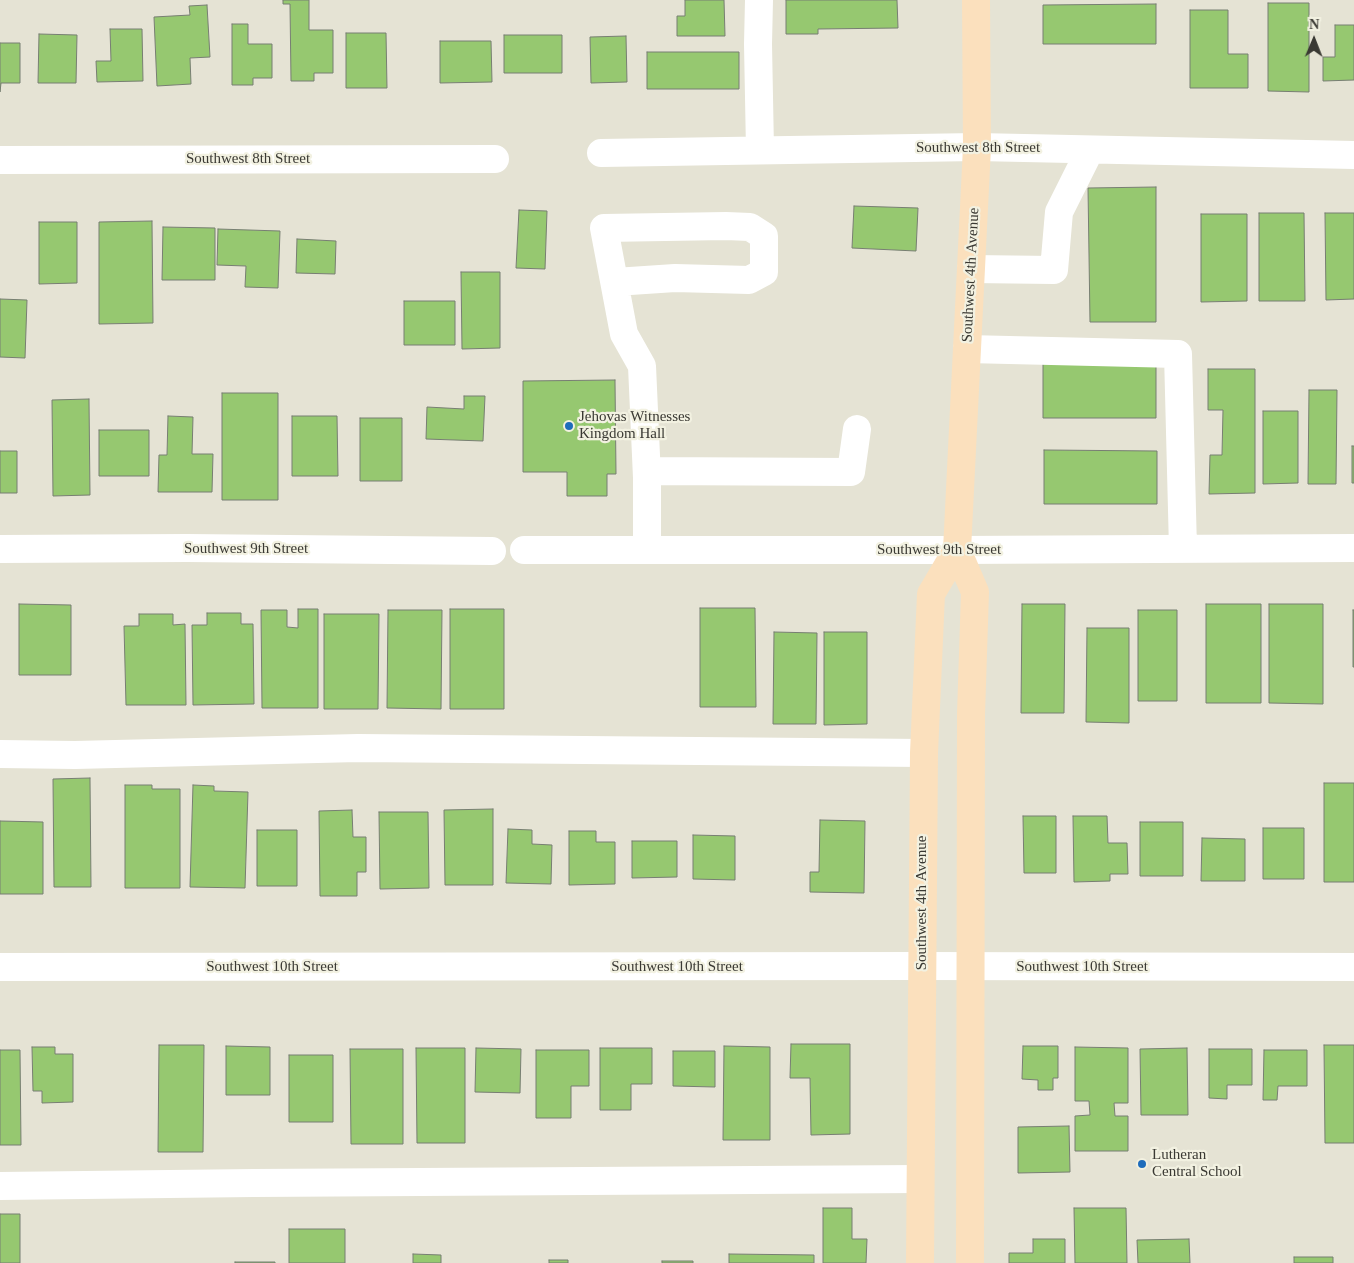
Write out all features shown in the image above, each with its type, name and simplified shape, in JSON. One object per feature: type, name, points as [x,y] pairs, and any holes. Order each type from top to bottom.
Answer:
[{"type":"main road","name":"Southwest 4th Avenue","points":[[970,1263],[971,714],[975,592],[957,550],[977,147],[976,0]]},
{"type":"main road","name":"Southwest 4th Avenue","points":[[920,1263],[924,753],[930,594],[957,550]]},
{"type":"street","points":[[760,0],[758,44],[760,150]]},
{"type":"street","name":"Southwest 8th Street","points":[[601,153],[977,147],[1354,155]]},
{"type":"street","points":[[971,269],[1054,270],[1060,212],[1090,150]]},
{"type":"street","name":"Southwest 8th Street","points":[[0,160],[495,159]]},
{"type":"street","points":[[615,282],[676,278],[749,280],[764,272],[764,236],[750,227],[604,228],[624,334],[642,366],[647,472],[646,549]]},
{"type":"street","points":[[967,349],[1178,354],[1183,549]]},
{"type":"street","points":[[647,472],[851,472],[857,429]]},
{"type":"street","name":"Southwest 9th Street","points":[[524,550],[1354,548]]},
{"type":"street","name":"Southwest 9th Street","points":[[0,549],[492,550]]},
{"type":"street","points":[[0,754],[75,755],[358,748],[924,753]]},
{"type":"street","name":"Southwest 10th Street","points":[[0,968],[1354,967]]},
{"type":"street","points":[[0,1186],[920,1179]]},
{"type":"building","points":[[283,0],[309,0],[309,30],[333,30],[333,73],[314,73],[314,81],[291,81],[290,4],[283,4]]},
{"type":"building","points":[[685,0],[724,0],[725,36],[677,36],[677,16],[685,16]]},
{"type":"building","points":[[786,0],[897,0],[898,28],[818,29],[818,34],[786,34]]},
{"type":"building","points":[[1268,3],[1309,3],[1309,92],[1268,91]]},
{"type":"building","points":[[1156,4],[1156,44],[1043,44],[1043,5]]},
{"type":"building","points":[[207,5],[210,57],[190,58],[191,84],[157,86],[154,17],[190,15],[189,6]]},
{"type":"building","points":[[1190,10],[1228,10],[1228,54],[1248,54],[1248,88],[1190,88]]},
{"type":"building","points":[[232,24],[248,24],[248,44],[272,44],[272,78],[253,78],[253,85],[232,85]]},
{"type":"building","points":[[1335,25],[1354,25],[1354,80],[1323,81],[1323,57],[1335,57]]},
{"type":"building","points":[[110,29],[142,29],[143,81],[97,82],[96,61],[111,61]]},
{"type":"building","points":[[346,33],[386,33],[387,88],[346,88]]},
{"type":"building","points":[[39,34],[77,35],[76,83],[38,83]]},
{"type":"building","points":[[504,35],[562,35],[562,73],[504,73]]},
{"type":"building","points":[[626,36],[627,82],[591,83],[590,37]]},
{"type":"building","points":[[440,41],[491,41],[492,82],[440,83]]},
{"type":"building","points":[[0,43],[20,43],[20,83],[1,83],[0,92]]},
{"type":"building","points":[[647,52],[739,52],[739,89],[647,89]]},
{"type":"building","points":[[1156,187],[1156,322],[1090,322],[1088,188]]},
{"type":"building","points":[[854,206],[918,208],[916,251],[852,248]]},
{"type":"building","points":[[519,210],[547,211],[545,269],[516,268]]},
{"type":"building","points":[[1259,213],[1304,213],[1305,301],[1259,301]]},
{"type":"building","points":[[1325,213],[1354,213],[1354,299],[1326,300]]},
{"type":"building","points":[[1201,214],[1247,214],[1247,301],[1201,302]]},
{"type":"building","points":[[152,221],[153,323],[99,324],[99,222]]},
{"type":"building","points":[[39,222],[77,222],[77,283],[39,284]]},
{"type":"building","points":[[163,227],[215,228],[215,280],[162,280]]},
{"type":"building","points":[[218,229],[280,231],[278,288],[245,287],[246,266],[217,265]]},
{"type":"building","points":[[297,239],[336,241],[335,274],[296,273]]},
{"type":"building","points":[[461,272],[500,272],[500,348],[462,349]]},
{"type":"building","points":[[0,299],[27,300],[25,358],[0,357]]},
{"type":"building","points":[[404,301],[455,301],[455,345],[404,345]]},
{"type":"building","points":[[1043,363],[1156,363],[1156,418],[1043,418]]},
{"type":"building","points":[[1208,369],[1255,369],[1255,493],[1209,494],[1210,455],[1222,455],[1223,410],[1208,410]]},
{"type":"building","name":"Jehovas Witnesses Kingdom Hall","points":[[615,380],[616,474],[607,474],[607,496],[567,496],[567,472],[523,472],[523,381]]},
{"type":"building","points":[[1309,390],[1337,390],[1336,484],[1308,484]]},
{"type":"building","points":[[222,393],[278,393],[278,500],[222,500]]},
{"type":"building","points":[[464,396],[485,396],[483,441],[426,439],[427,407],[464,409]]},
{"type":"building","points":[[89,399],[90,495],[53,496],[52,400]]},
{"type":"building","points":[[1263,411],[1298,411],[1298,483],[1263,484]]},
{"type":"building","points":[[168,416],[193,417],[192,454],[213,454],[212,492],[158,492],[159,455],[167,455]]},
{"type":"building","points":[[292,416],[337,416],[338,476],[292,476]]},
{"type":"building","points":[[360,418],[402,418],[402,481],[360,481]]},
{"type":"building","points":[[99,430],[149,430],[149,476],[99,476]]},
{"type":"building","points":[[1352,446],[1354,446],[1354,483],[1352,483]]},
{"type":"building","points":[[1044,450],[1157,451],[1157,504],[1044,504]]},
{"type":"building","points":[[0,451],[17,451],[17,493],[0,493]]},
{"type":"building","points":[[19,604],[71,605],[71,675],[19,675]]},
{"type":"building","points":[[1022,604],[1065,604],[1064,713],[1021,713]]},
{"type":"building","points":[[1206,604],[1261,604],[1261,703],[1206,703]]},
{"type":"building","points":[[1269,604],[1323,604],[1323,704],[1269,703]]},
{"type":"building","points":[[700,608],[755,608],[756,707],[700,707]]},
{"type":"building","points":[[298,609],[318,609],[318,708],[262,708],[261,610],[287,610],[287,627],[298,628]]},
{"type":"building","points":[[450,609],[504,609],[504,709],[450,709]]},
{"type":"building","points":[[388,610],[442,610],[441,709],[387,708]]},
{"type":"building","points":[[1138,610],[1177,610],[1177,701],[1138,701]]},
{"type":"building","points":[[1354,610],[1354,667],[1353,667]]},
{"type":"building","points":[[207,613],[241,613],[241,624],[253,624],[254,704],[193,705],[192,625],[207,625]]},
{"type":"building","points":[[139,614],[173,614],[173,625],[185,624],[186,705],[126,705],[124,626],[139,626]]},
{"type":"building","points":[[324,614],[379,614],[378,709],[324,709]]},
{"type":"building","points":[[1087,628],[1129,628],[1129,723],[1086,722]]},
{"type":"building","points":[[774,632],[817,633],[816,724],[773,724]]},
{"type":"building","points":[[824,632],[867,632],[867,724],[824,725]]},
{"type":"building","points":[[90,778],[91,887],[54,887],[53,779]]},
{"type":"building","points":[[1324,783],[1354,783],[1354,882],[1324,882]]},
{"type":"building","points":[[125,785],[152,785],[152,789],[180,789],[180,888],[125,888]]},
{"type":"building","points":[[193,785],[214,786],[214,791],[248,792],[245,888],[190,887]]},
{"type":"building","points":[[493,809],[493,885],[445,885],[444,810]]},
{"type":"building","points":[[352,810],[353,837],[366,837],[366,872],[357,872],[357,896],[320,896],[319,811]]},
{"type":"building","points":[[379,812],[428,812],[429,888],[380,889]]},
{"type":"building","points":[[1023,816],[1056,816],[1056,873],[1024,873]]},
{"type":"building","points":[[1073,816],[1107,816],[1108,843],[1127,843],[1128,874],[1110,874],[1110,881],[1074,882]]},
{"type":"building","points":[[820,820],[865,821],[864,893],[810,892],[810,872],[819,872]]},
{"type":"building","points":[[0,821],[43,822],[43,894],[0,894]]},
{"type":"building","points":[[1140,822],[1183,822],[1183,876],[1140,876]]},
{"type":"building","points":[[1263,828],[1304,828],[1304,879],[1263,879]]},
{"type":"building","points":[[508,829],[532,830],[532,844],[552,845],[551,884],[506,883]]},
{"type":"building","points":[[257,830],[297,830],[297,886],[257,886]]},
{"type":"building","points":[[569,831],[596,831],[596,842],[615,842],[615,884],[569,885]]},
{"type":"building","points":[[693,835],[735,836],[735,880],[693,879]]},
{"type":"building","points":[[1202,838],[1245,839],[1245,881],[1201,881]]},
{"type":"building","points":[[632,841],[677,841],[677,877],[632,878]]},
{"type":"building","points":[[791,1044],[850,1044],[850,1134],[811,1135],[810,1078],[790,1078]]},
{"type":"building","points":[[159,1045],[204,1045],[203,1152],[158,1152]]},
{"type":"building","points":[[1324,1045],[1354,1045],[1354,1143],[1325,1143]]},
{"type":"building","points":[[226,1046],[270,1047],[270,1095],[226,1095]]},
{"type":"building","points":[[724,1046],[770,1047],[770,1140],[723,1140]]},
{"type":"building","points":[[1023,1046],[1058,1046],[1058,1078],[1053,1078],[1053,1090],[1038,1090],[1038,1080],[1022,1079]]},
{"type":"building","points":[[32,1047],[55,1047],[55,1054],[73,1054],[73,1102],[42,1103],[42,1091],[33,1091]]},
{"type":"building","points":[[1075,1047],[1128,1048],[1128,1103],[1114,1103],[1115,1116],[1128,1116],[1128,1151],[1075,1151],[1075,1116],[1090,1115],[1089,1101],[1075,1101]]},
{"type":"building","points":[[416,1048],[465,1048],[465,1143],[417,1143]]},
{"type":"building","points":[[476,1048],[521,1049],[520,1093],[475,1092]]},
{"type":"building","points":[[600,1048],[652,1048],[652,1084],[631,1084],[631,1110],[600,1110]]},
{"type":"building","points":[[1187,1048],[1188,1115],[1141,1115],[1140,1049]]},
{"type":"building","points":[[350,1049],[403,1049],[403,1144],[351,1144]]},
{"type":"building","points":[[1209,1049],[1252,1049],[1252,1085],[1227,1085],[1227,1099],[1209,1098]]},
{"type":"building","points":[[0,1050],[20,1050],[21,1145],[0,1145]]},
{"type":"building","points":[[536,1050],[589,1050],[589,1086],[571,1086],[571,1118],[536,1118]]},
{"type":"building","points":[[1264,1050],[1307,1050],[1307,1086],[1278,1086],[1277,1100],[1263,1100]]},
{"type":"building","points":[[673,1051],[715,1051],[715,1087],[673,1086]]},
{"type":"building","points":[[289,1055],[333,1055],[333,1122],[289,1122]]},
{"type":"building","points":[[1069,1126],[1070,1172],[1018,1173],[1018,1127]]},
{"type":"building","points":[[823,1208],[852,1208],[852,1239],[867,1239],[866,1263],[823,1263]]},
{"type":"building","points":[[1074,1208],[1126,1208],[1127,1263],[1075,1263]]},
{"type":"building","points":[[0,1214],[20,1214],[20,1263],[0,1263]]},
{"type":"building","points":[[289,1229],[345,1229],[345,1263],[289,1263]]},
{"type":"building","points":[[1033,1239],[1065,1239],[1065,1263],[1009,1263],[1009,1253],[1033,1253]]},
{"type":"building","points":[[1189,1239],[1190,1263],[1138,1263],[1137,1240]]},
{"type":"building","points":[[413,1254],[441,1255],[441,1263],[413,1263]]},
{"type":"building","points":[[729,1254],[814,1255],[814,1263],[729,1263]]},
{"type":"building","points":[[1294,1257],[1333,1257],[1333,1263],[1294,1263]]},
{"type":"building","points":[[549,1260],[568,1260],[568,1263],[549,1263]]},
{"type":"building","points":[[662,1261],[693,1261],[693,1263],[662,1263]]},
{"type":"building","points":[[275,1262],[275,1263],[235,1263]]},
{"type":"place","name":"Jehovas Witnesses Kingdom Hall","points":[[569,426]]},
{"type":"place","name":"Lutheran Central School","points":[[1142,1164]]}]
